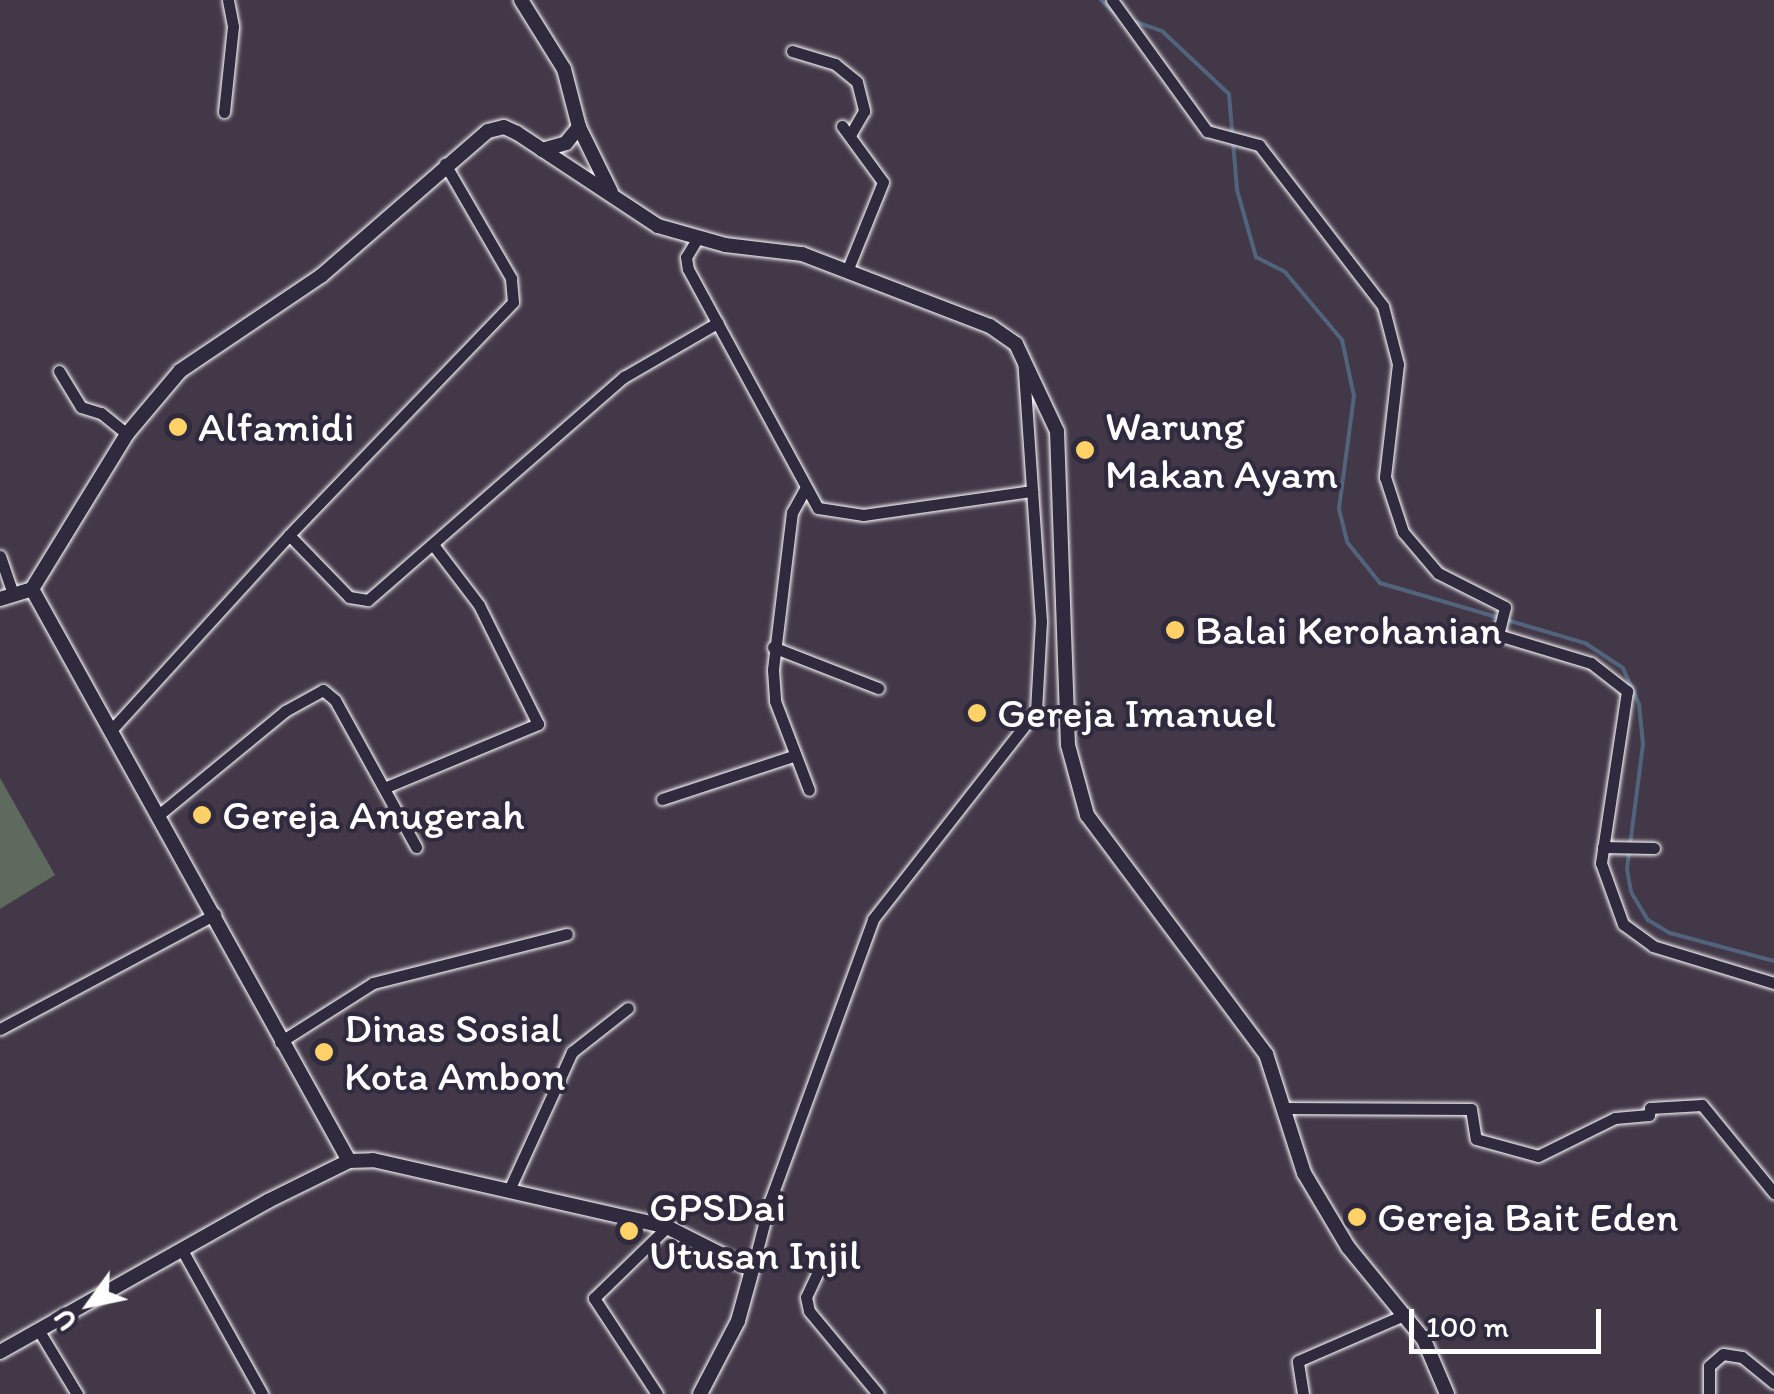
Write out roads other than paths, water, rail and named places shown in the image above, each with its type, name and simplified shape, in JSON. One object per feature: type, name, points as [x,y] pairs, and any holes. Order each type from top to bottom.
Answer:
[{"type":"street","points":[[224,112],[234,26],[228,0]]},
{"type":"street","points":[[521,0],[564,68],[580,127],[616,200]]},
{"type":"street","points":[[1114,4],[1126,25],[1216,136],[1256,142],[1388,318],[1398,364],[1386,461],[1394,518],[1438,572],[1506,608],[1498,634],[1591,663],[1627,691],[1603,847],[1604,883],[1623,924],[1637,937],[1774,984]]},
{"type":"street","points":[[792,51],[835,64],[857,82],[864,111],[846,131],[884,182],[847,271]]},
{"type":"street","points":[[0,556],[6,597],[32,589],[127,434],[180,371],[321,276],[412,201],[473,139],[504,127],[642,219],[697,239],[802,254],[990,326],[1024,357],[1057,430],[1074,779],[1098,836],[1150,896],[1212,990],[1252,1032],[1274,1072],[1298,1158],[1332,1220],[1406,1314],[1447,1394]]},
{"type":"street","points":[[542,150],[566,144],[580,127]]},
{"type":"street","points":[[113,728],[290,535],[513,302],[511,278],[445,164]]},
{"type":"street","points":[[697,239],[686,262],[805,489],[822,511],[850,516],[1032,491]]},
{"type":"street","points":[[290,535],[360,603],[434,546],[624,377],[718,323]]},
{"type":"street","points":[[700,1394],[738,1321],[770,1201],[873,919],[1036,711],[1042,658],[1024,357]]},
{"type":"street","points":[[59,370],[80,407],[127,434]]},
{"type":"street","points":[[805,489],[793,506],[773,646],[775,701],[809,790]]},
{"type":"street","points":[[384,788],[538,724],[479,604],[434,546]]},
{"type":"street","points":[[32,589],[113,728],[216,914],[280,1042],[349,1161]]},
{"type":"street","points":[[773,646],[878,688]]},
{"type":"street","points":[[160,813],[318,690],[335,700],[416,846]]},
{"type":"street","points":[[662,799],[794,756]]},
{"type":"street","points":[[1603,847],[1654,848]]},
{"type":"street","points":[[0,1028],[216,914]]},
{"type":"street","points":[[280,1042],[339,1001],[401,972],[567,934]]},
{"type":"street","points":[[509,1190],[572,1052],[628,1008]]},
{"type":"street","points":[[1282,1108],[1471,1109],[1476,1140],[1538,1156],[1614,1118],[1702,1105],[1774,1193]]},
{"type":"street","points":[[0,1352],[349,1161],[401,1165],[667,1227],[752,1270]]},
{"type":"street","points":[[657,1394],[594,1298],[667,1227]]},
{"type":"street","points":[[182,1250],[262,1394]]},
{"type":"street","points":[[821,1265],[806,1297],[809,1311],[878,1394]]},
{"type":"street","points":[[1303,1394],[1298,1362],[1406,1314]]},
{"type":"street","points":[[39,1331],[77,1394]]},
{"type":"street","points":[[1710,1394],[1710,1366],[1723,1354],[1742,1357],[1774,1382]]},
{"type":"waterway","points":[[1101,0],[1119,17]]},
{"type":"waterway","points":[[1133,21],[1162,31],[1229,94],[1237,190],[1256,257],[1285,272],[1342,340],[1354,396],[1339,509],[1347,542],[1380,583],[1585,643],[1623,668],[1639,704],[1643,744],[1627,869],[1631,892],[1648,920],[1670,933],[1774,961]]},
{"type":"place","name":"Alfamidi","points":[[178,427]]},
{"type":"place","name":"Warung Makan Ayam","points":[[1085,450]]},
{"type":"place","name":"Balai Kerohanian","points":[[1175,630]]},
{"type":"place","name":"Gereja Imanuel","points":[[977,713]]},
{"type":"place","name":"Gereja Anugerah","points":[[202,815]]},
{"type":"place","name":"Dinas Sosial Kota Ambon","points":[[324,1052]]},
{"type":"place","name":"Gereja Bait Eden","points":[[1357,1217]]},
{"type":"place","name":"GPSDai Utusan Injil","points":[[629,1231]]}]
